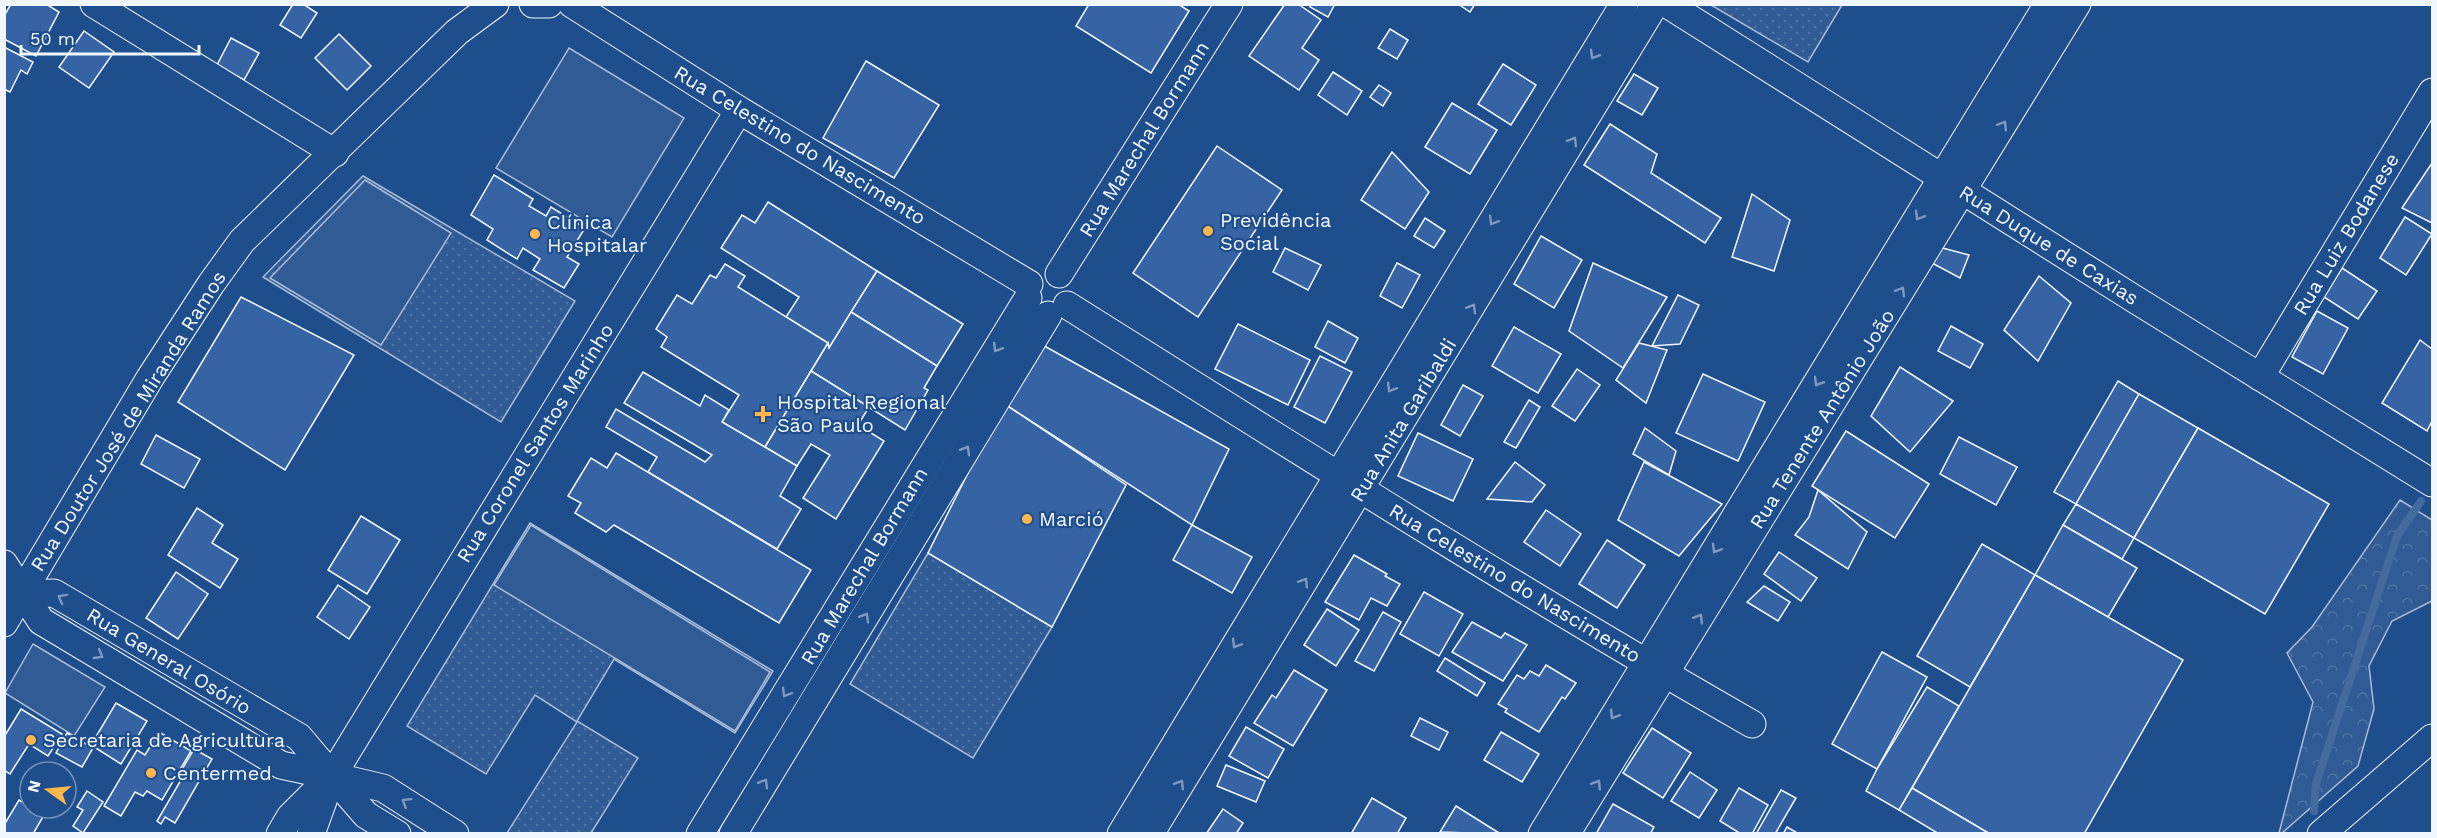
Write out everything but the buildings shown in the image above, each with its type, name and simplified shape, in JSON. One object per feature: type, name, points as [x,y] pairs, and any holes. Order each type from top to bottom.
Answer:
[{"type":"street","points":[[94,4],[335,153]]},
{"type":"street","name":"Rua Doutor José de Miranda Ramos","points":[[4,622],[13,593],[211,284],[242,241],[457,32],[495,4]]},
{"type":"street","points":[[533,4],[549,4]]},
{"type":"street","name":"Rua Celestino do Nascimento","points":[[572,4],[1043,300],[1752,724]]},
{"type":"street","name":"Rua Marechal Bormann","points":[[718,830],[795,732],[986,417],[1043,300],[1039,274],[1046,272],[1059,274],[1229,4]]},
{"type":"street","name":"Rua Anita Garibaldi","points":[[1121,834],[1149,818],[1267,617],[1338,476],[1624,4]]},
{"type":"street","name":"Rua Anita Garibaldi","points":[[1267,617],[1361,490],[1655,4]]},
{"type":"street","name":"Rua Duque de Caxias","points":[[1667,4],[2260,377],[2433,483]]},
{"type":"street","name":"Rua Tenente Antônio João","points":[[2035,49],[2048,4]]},
{"type":"street","name":"Rua Tenente Antônio João","points":[[1542,834],[1655,668],[2035,49],[2077,4]]},
{"type":"street","name":"Rua Luiz Bodanese","points":[[2260,377],[2433,92]]},
{"type":"street","name":"Rua Coronel Santos Marinho","points":[[311,834],[332,776],[739,110]]},
{"type":"street","points":[[1531,158],[1554,171]]},
{"type":"street","points":[[1471,256],[1494,271]]},
{"type":"street","name":"Rua Marechal Bormann","points":[[718,830],[771,717],[865,563],[963,404],[1043,300]]},
{"type":"street","points":[[1415,348],[1438,362]]},
{"type":"street","points":[[963,404],[986,417]]},
{"type":"street","points":[[865,563],[889,577]]},
{"type":"street","name":"Rua General Osório","points":[[4,564],[13,593],[41,621],[281,765],[383,788],[446,831]]},
{"type":"street","name":"Rua General Osório","points":[[13,593],[54,593],[299,737],[366,815],[397,834]]},
{"type":"street","name":"Rua Tenente Antônio João","points":[[1566,834],[1655,668]]},
{"type":"street","points":[[169,696],[184,669]]},
{"type":"street","points":[[771,717],[795,732]]},
{"type":"street","points":[[2321,834],[2433,738]]},
{"type":"street","name":"Rua Coronel Santos Marinho","points":[[280,834],[290,817],[332,776]]},
{"type":"green space","points":[[1711,5],[1842,5],[1808,62]]},
{"type":"green space","points":[[363,176],[575,301],[501,422],[263,277]]},
{"type":"green space","points":[[2400,500],[2432,520],[2432,601],[2392,621],[2369,666],[2374,709],[2358,766],[2282,833],[2279,833],[2313,702],[2287,653],[2312,627]]},
{"type":"green space","points":[[530,523],[773,671],[735,733],[614,659],[577,721],[638,758],[591,833],[507,833],[577,722],[535,695],[486,774],[407,726]]},
{"type":"green space","points":[[928,553],[1052,627],[973,758],[850,684]]},
{"type":"shaded area","points":[[569,48],[684,118],[612,237],[496,168]]},
{"type":"shaded area","points":[[365,180],[451,233],[381,345],[270,278]]},
{"type":"shaded area","points":[[531,525],[770,672],[735,731],[494,585]]},
{"type":"shaded area","points":[[33,644],[105,687],[74,736],[5,693]]},
{"type":"waterway","points":[[2314,811],[2316,784],[2397,536],[2421,501]]},
{"type":"place","name":"Previdência Social","points":[[1208,231]]},
{"type":"place","name":"Clínica Hospitalar","points":[[535,234]]},
{"type":"place","name":"Hospital Regional São Paulo","points":[[763,414]]},
{"type":"place","name":"Marció","points":[[1027,519]]},
{"type":"place","name":"Secretaria de Agricultura","points":[[31,740]]},
{"type":"place","name":"Centermed","points":[[151,773]]}]
